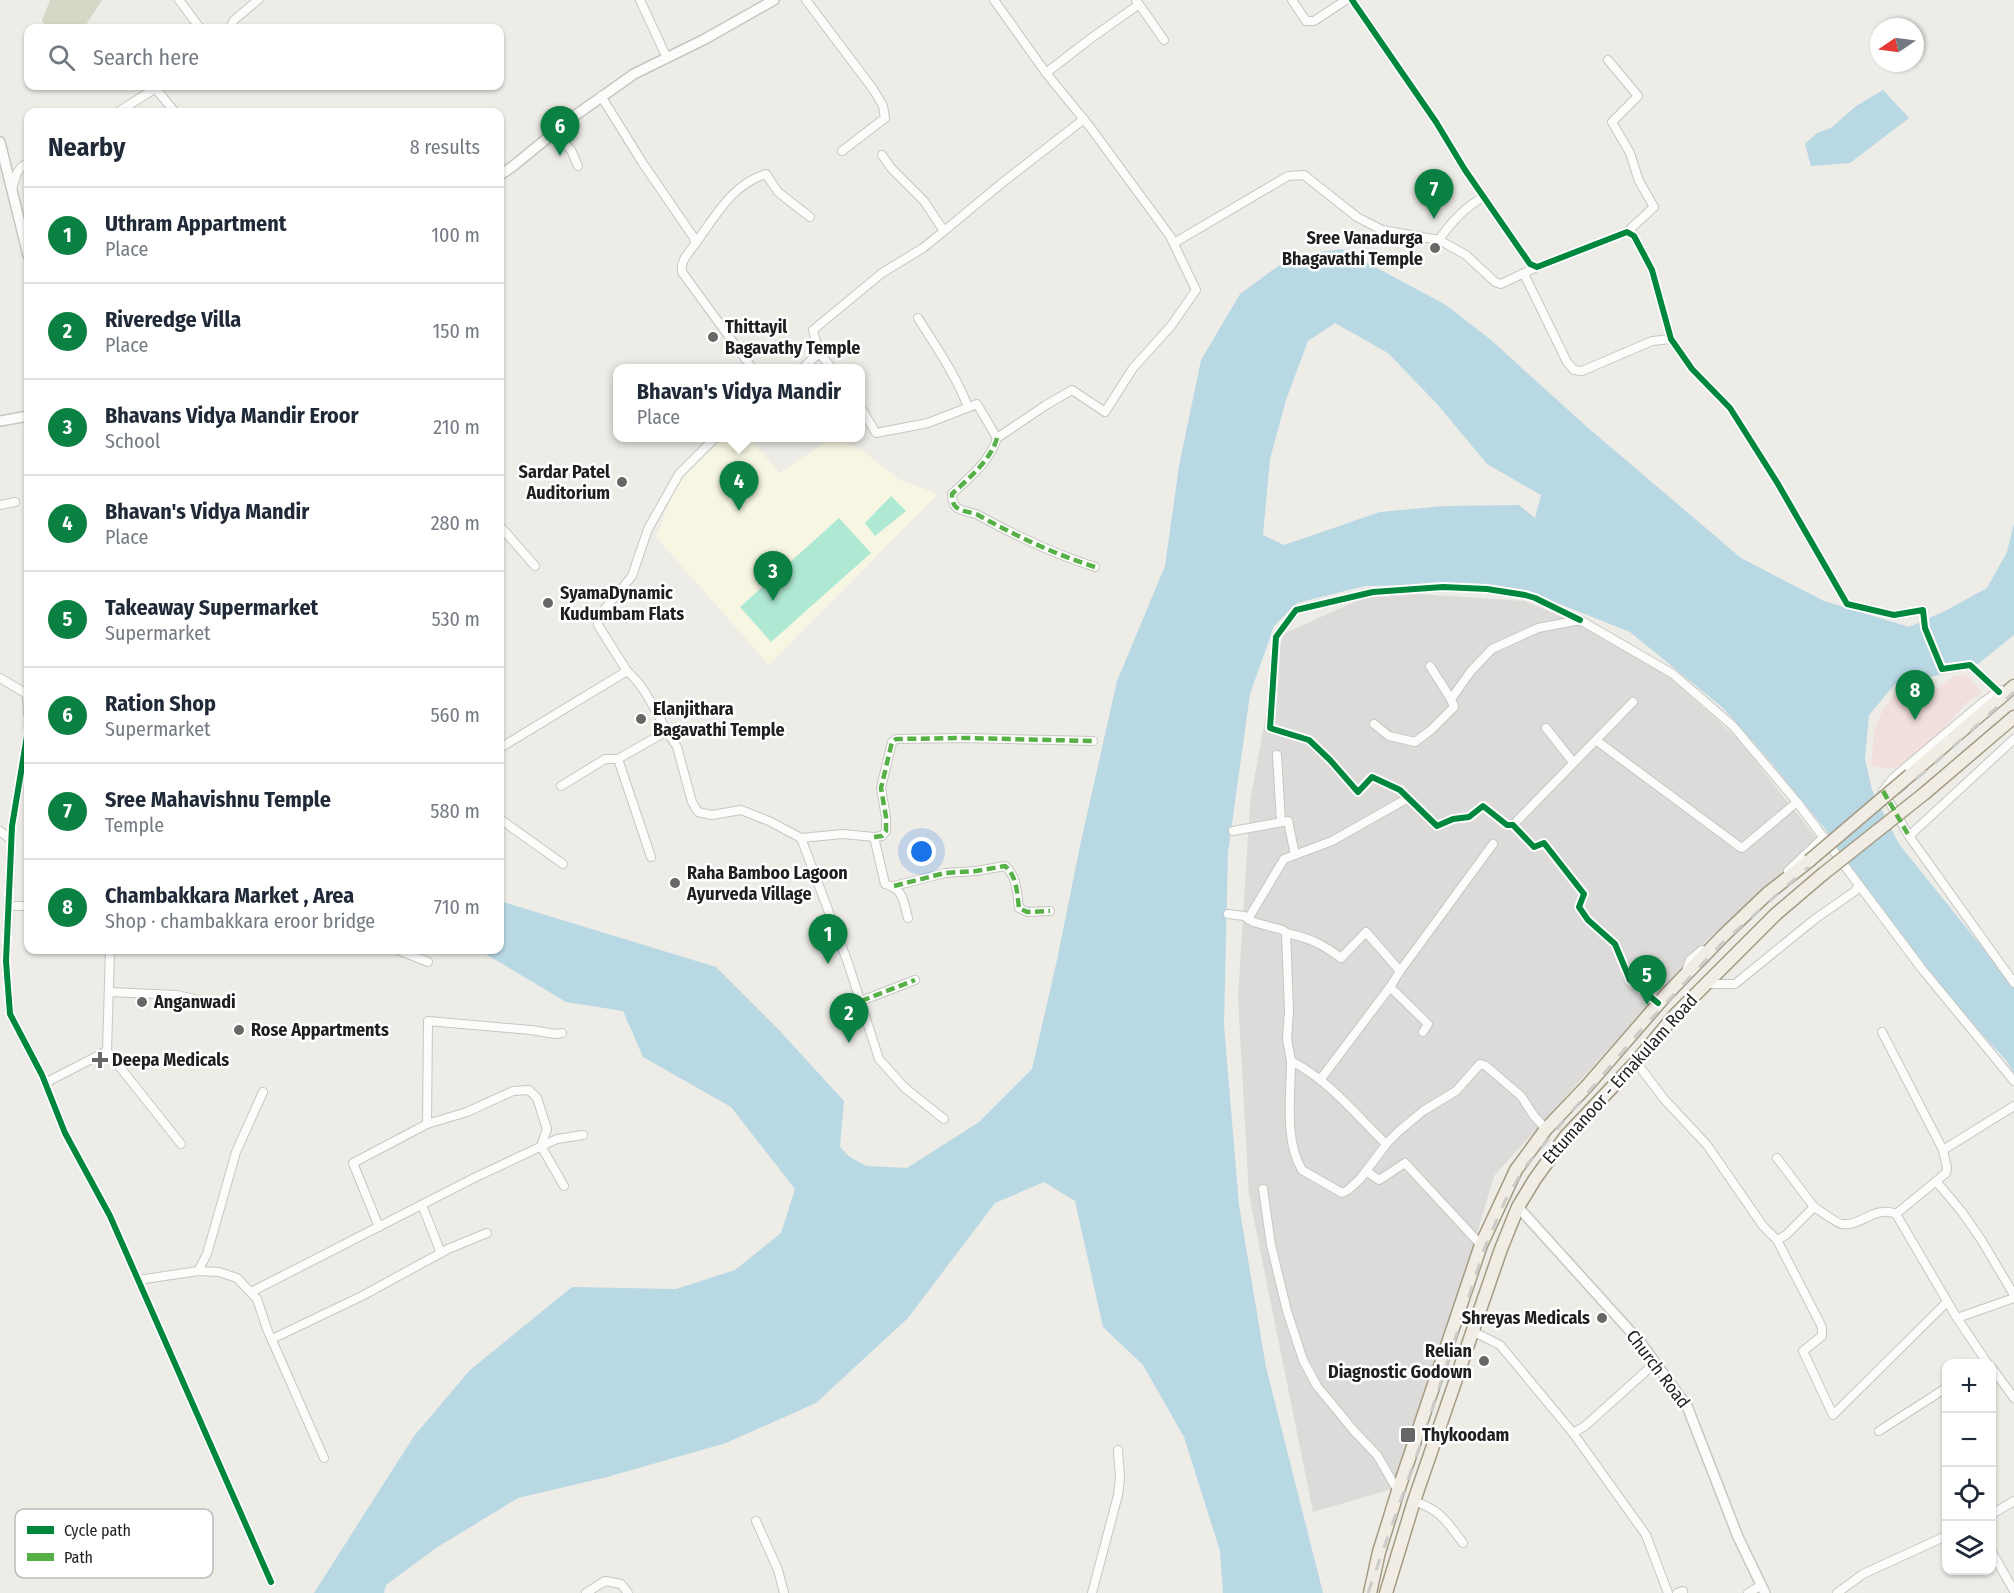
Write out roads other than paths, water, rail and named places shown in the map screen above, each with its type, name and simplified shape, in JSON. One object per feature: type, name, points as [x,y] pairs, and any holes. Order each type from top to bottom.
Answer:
[{"type":"main road","points":[[1370,1593],[1379,1552],[1398,1491],[1481,1245],[1516,1170],[1546,1129],[1658,1003],[1737,922],[1767,894],[1809,861],[2014,686]]},
{"type":"main road","name":"Ettumanoor - Ernakulam Road","points":[[1386,1593],[1414,1501],[1500,1249],[1518,1207],[1548,1160],[1675,1015],[1776,914],[2014,717]]},
{"type":"main road","points":[[1598,1073],[1612,1086]]},
{"type":"street","points":[[178,0],[198,24]]},
{"type":"street","points":[[232,24],[258,0]]},
{"type":"street","points":[[640,0],[667,58]]},
{"type":"street","points":[[504,172],[634,74],[705,39],[774,0]]},
{"type":"street","points":[[806,0],[873,89],[883,106],[885,118],[842,151]]},
{"type":"street","points":[[994,0],[1046,73],[1084,119],[1173,243],[1196,290],[1171,326],[1133,368],[1105,412],[1072,390],[997,438],[988,458],[952,494],[952,501],[956,507],[975,513],[1025,541],[1095,567]]},
{"type":"street","points":[[1292,0],[1306,21],[1314,21],[1346,0]]},
{"type":"street","points":[[1352,0],[1530,264],[1537,267]]},
{"type":"street","points":[[1046,73],[1137,3],[1164,40]]},
{"type":"street","points":[[1173,243],[1288,176],[1304,175],[1357,217],[1382,230],[1440,240],[1466,255],[1495,282],[1501,284],[1537,267],[1627,232],[1654,207],[1639,181],[1630,153],[1611,122],[1638,96],[1608,60]]},
{"type":"street","points":[[124,108],[152,90]]},
{"type":"street","points":[[159,90],[172,108]]},
{"type":"street","points":[[602,96],[648,172],[694,238],[695,244]]},
{"type":"street","points":[[828,364],[819,353],[813,330],[882,273],[923,248],[1084,119]]},
{"type":"street","points":[[555,134],[571,150],[578,166]]},
{"type":"street","points":[[0,144],[24,239]]},
{"type":"street","points":[[882,155],[891,168],[924,201],[944,231]]},
{"type":"street","points":[[12,192],[16,172],[24,165]]},
{"type":"street","points":[[748,364],[682,272],[681,266],[684,258],[727,200],[753,178],[766,174],[778,192],[810,217]]},
{"type":"street","points":[[1440,240],[1455,217],[1484,197]]},
{"type":"street","points":[[1627,232],[1634,236],[1652,270],[1671,339],[1692,369],[1730,408],[1778,484],[1847,604],[1894,615],[1923,610],[1925,628],[1942,669],[1970,665],[1999,692]]},
{"type":"street","points":[[1524,274],[1567,362],[1574,370],[1582,371],[1652,341],[1671,339]]},
{"type":"street","points":[[918,318],[949,366],[968,407]]},
{"type":"street","points":[[808,364],[819,353]]},
{"type":"street","points":[[865,415],[876,433],[928,423],[977,404],[997,438]]},
{"type":"street","points":[[0,421],[24,417]]},
{"type":"street","points":[[711,442],[679,474],[648,529],[632,576],[598,617],[598,625],[677,747],[692,802],[698,812],[712,814],[741,810],[769,820],[801,837],[843,834],[882,836],[886,831],[886,817],[881,788],[892,742],[896,739],[1094,741]]},
{"type":"street","points":[[0,505],[15,502]]},
{"type":"street","points":[[504,531],[535,566]]},
{"type":"street","points":[[1658,1003],[1630,980],[1615,944],[1588,920],[1579,907],[1584,894],[1544,843],[1534,847],[1513,825],[1507,825],[1483,806],[1469,817],[1453,819],[1437,826],[1400,790],[1372,777],[1358,792],[1309,740],[1270,728],[1276,637],[1296,610],[1373,592],[1443,587],[1487,589],[1525,595],[1580,620],[1673,674],[1733,726],[1797,802],[1929,978],[2014,1081]]},
{"type":"street","points":[[1451,699],[1471,671],[1492,649],[1538,627],[1580,620]]},
{"type":"street","points":[[1374,723],[1389,736],[1414,742],[1431,730],[1454,707],[1430,666]]},
{"type":"street","points":[[504,746],[627,671]]},
{"type":"street","points":[[0,678],[24,692]]},
{"type":"street","points":[[2011,980],[1909,836],[1883,791],[1893,778],[1983,702],[2014,680]]},
{"type":"street","points":[[1513,825],[1633,702]]},
{"type":"street","points":[[1546,728],[1573,762]]},
{"type":"street","points":[[561,786],[605,759],[618,759],[666,731]]},
{"type":"street","points":[[1909,836],[2014,739]]},
{"type":"street","points":[[1597,741],[1742,848],[1797,802]]},
{"type":"street","points":[[24,751],[11,840],[6,961],[10,1014],[45,1083],[64,1133],[110,1216],[271,1582]]},
{"type":"street","points":[[1277,755],[1281,822]]},
{"type":"street","points":[[618,759],[651,857]]},
{"type":"street","points":[[1248,919],[1284,859],[1332,841],[1408,798]]},
{"type":"street","points":[[1233,831],[1288,821],[1295,855]]},
{"type":"street","points":[[504,822],[563,864]]},
{"type":"street","points":[[0,831],[11,840]]},
{"type":"street","points":[[801,837],[849,963],[879,1059],[905,1088],[944,1119]]},
{"type":"street","points":[[874,837],[885,884],[894,886],[945,873],[1005,866],[1011,872],[1016,886],[1019,908],[1028,912],[1050,911]]},
{"type":"street","points":[[1681,980],[1690,960],[1824,837]]},
{"type":"street","points":[[1320,1080],[1493,844]]},
{"type":"street","points":[[1705,984],[1735,984],[1815,919],[1851,894],[1859,885]]},
{"type":"street","points":[[894,886],[900,892],[908,918]]},
{"type":"street","points":[[8,906],[24,906]]},
{"type":"street","points":[[1228,914],[1236,914],[1286,933],[1308,938],[1323,944],[1341,958],[1366,932],[1401,971]]},
{"type":"street","points":[[1286,933],[1289,1011],[1287,1039],[1291,1061],[1290,1120],[1294,1149],[1302,1170],[1342,1193],[1348,1190],[1386,1144],[1413,1119],[1455,1090],[1477,1067],[1483,1064],[1521,1096],[1546,1129]]},
{"type":"street","points":[[110,954],[107,1050],[180,1144]]},
{"type":"street","points":[[408,954],[428,962]]},
{"type":"street","points":[[861,1001],[915,980]]},
{"type":"street","points":[[1390,987],[1428,1024],[1423,1032]]},
{"type":"street","points":[[109,992],[177,995],[216,1004]]},
{"type":"street","points":[[427,1124],[428,1021],[562,1033]]},
{"type":"street","points":[[1882,1032],[1943,1150],[1947,1168],[1946,1173],[1896,1214]]},
{"type":"street","points":[[45,1083],[107,1050]]},
{"type":"street","points":[[1291,1061],[1320,1080],[1386,1144]]},
{"type":"street","points":[[1636,1062],[1657,1091],[1707,1145],[1763,1226],[1777,1240],[1822,1327],[1822,1336],[1803,1351],[1833,1415],[1947,1302]]},
{"type":"street","points":[[379,1227],[353,1163],[427,1124],[467,1112],[513,1091],[529,1090],[537,1098],[547,1129],[541,1146],[564,1186]]},
{"type":"street","points":[[198,1271],[207,1254],[236,1152],[263,1092]]},
{"type":"street","points":[[1943,1150],[2014,1106]]},
{"type":"street","points":[[251,1292],[541,1146],[557,1139],[584,1135]]},
{"type":"street","points":[[1777,1158],[1814,1207],[1840,1224],[1851,1224],[1868,1215],[1888,1210],[1896,1214],[1947,1302],[1985,1359]]},
{"type":"street","points":[[1366,1171],[1379,1180],[1405,1163],[1481,1245]]},
{"type":"street","points":[[1936,1181],[1982,1241],[2014,1297],[1957,1318]]},
{"type":"street","points":[[1263,1189],[1274,1256],[1289,1318],[1303,1360],[1317,1386],[1354,1432],[1377,1455],[1398,1491]]},
{"type":"street","points":[[422,1205],[441,1252]]},
{"type":"street","name":"Church Road","points":[[1518,1207],[1634,1336],[1687,1406],[1738,1537],[1764,1589]]},
{"type":"street","points":[[1777,1240],[1786,1235],[1814,1207]]},
{"type":"street","points":[[272,1339],[362,1296],[441,1252],[487,1233]]},
{"type":"street","points":[[138,1280],[198,1271],[219,1272],[237,1278],[257,1299],[324,1458]]},
{"type":"street","points":[[1472,1331],[1500,1345],[1573,1433],[1646,1535],[1668,1593]]},
{"type":"street","points":[[1573,1433],[1585,1426],[1655,1363]]},
{"type":"street","points":[[1996,1374],[2014,1398]]},
{"type":"street","points":[[1879,1431],[1942,1392]]},
{"type":"street","points":[[1092,1593],[1118,1495],[1120,1478],[1118,1450]]},
{"type":"street","points":[[1996,1511],[2014,1500]]},
{"type":"street","points":[[1414,1501],[1432,1507],[1443,1517],[1463,1543]]},
{"type":"street","points":[[756,1521],[778,1570],[784,1593]]},
{"type":"street","points":[[1837,1593],[1863,1574],[1942,1538]]},
{"type":"street","points":[[1996,1559],[2014,1591]]},
{"type":"street","points":[[586,1593],[605,1581],[621,1584],[628,1593]]},
{"type":"street","points":[[1748,1593],[1764,1589]]},
{"type":"water","points":[[1883,90],[1909,118],[1850,163],[1811,166],[1805,144],[1817,133],[1831,128],[1856,106]]},
{"type":"water","points":[[1342,249],[1446,305],[1491,340],[1587,427],[1741,558],[1824,601],[1909,627],[1987,588],[2007,552],[2014,523],[2014,635],[1973,668],[1895,684],[1869,715],[1865,759],[1872,790],[1899,844],[2014,987],[2014,1073],[2006,1060],[1959,1010],[1920,963],[1825,829],[1770,761],[1723,708],[1630,632],[1527,591],[1467,584],[1365,586],[1297,603],[1274,626],[1250,694],[1228,852],[1224,1025],[1239,1205],[1266,1367],[1323,1593],[1223,1593],[1220,1551],[1184,1437],[1143,1365],[1103,1327],[1075,1201],[1044,1182],[995,1203],[908,1318],[816,1403],[726,1443],[607,1477],[518,1498],[436,1548],[386,1585],[384,1593],[314,1593],[414,1436],[470,1370],[572,1287],[676,1289],[735,1270],[781,1233],[795,1189],[731,1107],[643,1057],[623,1011],[566,1002],[486,954],[504,954],[504,902],[716,967],[778,1029],[844,1101],[840,1147],[850,1157],[866,1166],[907,1168],[979,1122],[1032,1069],[1117,681],[1165,566],[1179,466],[1201,360],[1240,294],[1292,256]],"holes":[[[1335,323],[1388,353],[1437,404],[1487,464],[1541,495],[1535,518],[1519,505],[1445,506],[1380,512],[1284,545],[1263,535],[1270,459],[1286,400],[1308,341]]]},
{"type":"railway","points":[[1368,1593],[1422,1440],[1485,1247],[1505,1201],[1524,1168],[1640,1031],[1720,945],[1814,862],[1927,770],[2014,692]]},
{"type":"place","name":"Ration Shop","points":[[560,156]]},
{"type":"place","name":"Sree Mahavishnu Temple","points":[[1434,219]]},
{"type":"place","name":"Sree Vanadurga Bhagavathi Temple","points":[[1435,248]]},
{"type":"place","name":"Thittayil Bagavathy Temple","points":[[713,337]]},
{"type":"place","name":"Sardar Patel Auditorium","points":[[622,482]]},
{"type":"place","name":"Bhavan's Vidya Mandir","points":[[739,511]]},
{"type":"place","name":"Bhavans Vidya Mandir Eroor","points":[[773,601]]},
{"type":"place","name":"SyamaDynamic Kudumbam Flats","points":[[548,603]]},
{"type":"place","name":"Elanjithara Bagavathi Temple","points":[[641,719]]},
{"type":"place","name":"Chambakkara Market , Area","points":[[1915,720]]},
{"type":"place","name":"Raha Bamboo Lagoon Ayurveda Village","points":[[675,883]]},
{"type":"place","name":"Uthram Appartment","points":[[828,964]]},
{"type":"place","name":"Anganwadi","points":[[142,1002]]},
{"type":"place","name":"Takeaway Supermarket","points":[[1647,1005]]},
{"type":"place","name":"Rose Appartments","points":[[239,1030]]},
{"type":"place","name":"Riveredge Villa","points":[[849,1043]]},
{"type":"place","name":"Deepa Medicals","points":[[100,1060]]},
{"type":"place","name":"Shreyas Medicals","points":[[1602,1318]]},
{"type":"place","name":"Relian Diagnostic Godown","points":[[1484,1361]]},
{"type":"place","name":"Thykoodam","points":[[1408,1435]]}]
